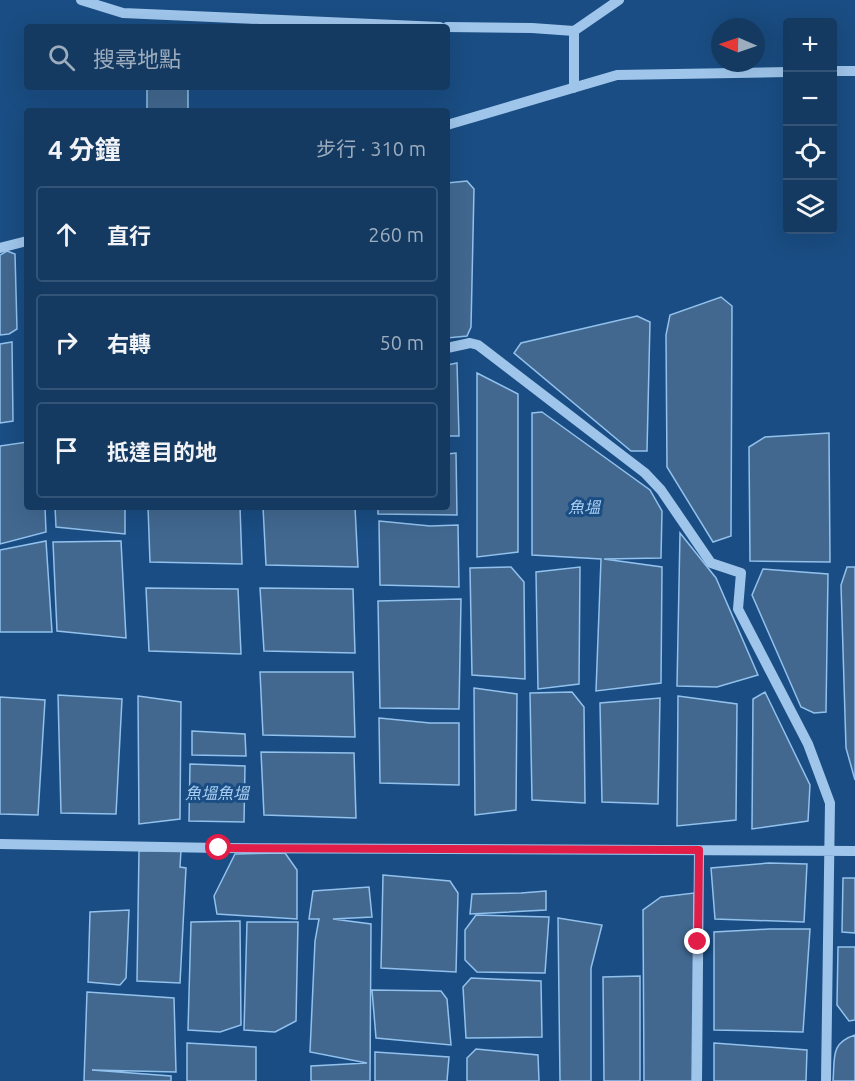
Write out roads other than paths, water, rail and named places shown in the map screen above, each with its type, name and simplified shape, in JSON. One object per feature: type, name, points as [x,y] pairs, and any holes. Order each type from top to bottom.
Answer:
[{"type":"street","points":[[81,0],[123,13],[386,24]]},
{"type":"street","points":[[450,27],[532,28],[574,32],[619,0]]},
{"type":"street","points":[[574,32],[574,88]]},
{"type":"street","points":[[837,71],[855,71]]},
{"type":"street","points":[[450,124],[617,75],[783,72]]},
{"type":"street","points":[[0,248],[24,242]]},
{"type":"street","points":[[450,347],[470,343],[478,345],[645,473],[661,490],[711,563],[741,573],[738,609],[808,744],[830,803],[826,1081]]},
{"type":"street","points":[[0,844],[231,848],[855,850]]},
{"type":"street","points":[[697,1081],[699,850]]},
{"type":"water","points":[[147,90],[188,90],[188,108],[147,108]]},
{"type":"water","points":[[467,181],[474,189],[471,327],[467,336],[450,338],[450,183]]},
{"type":"water","points":[[7,251],[15,254],[17,329],[9,334],[0,335],[0,255]]},
{"type":"water","points":[[721,297],[732,306],[731,536],[713,542],[667,467],[666,335],[670,315]]},
{"type":"water","points":[[637,316],[650,322],[647,451],[631,451],[514,353],[521,343]]},
{"type":"water","points":[[12,342],[13,421],[0,423],[0,344]]},
{"type":"water","points":[[457,363],[459,436],[450,436],[450,364]]},
{"type":"water","points":[[477,373],[518,394],[518,552],[477,557]]},
{"type":"water","name":"魚塭","points":[[542,412],[650,490],[662,511],[661,558],[604,559],[662,567],[661,683],[596,691],[601,559],[532,555],[532,413]]},
{"type":"water","points":[[829,433],[830,562],[750,561],[749,447],[765,437]]},
{"type":"water","points":[[24,442],[24,510],[45,510],[46,532],[0,544],[0,446]]},
{"type":"water","points":[[456,453],[457,515],[378,514],[378,510],[450,510],[450,454]]},
{"type":"water","points":[[55,510],[125,510],[125,534],[56,527]]},
{"type":"water","points":[[148,510],[240,510],[242,564],[150,562]]},
{"type":"water","points":[[263,510],[355,510],[358,567],[266,565]]},
{"type":"water","points":[[379,521],[430,526],[458,525],[459,587],[380,585]]},
{"type":"water","points":[[680,533],[716,578],[758,675],[717,687],[677,686]]},
{"type":"water","points":[[46,541],[52,632],[0,632],[0,550]]},
{"type":"water","points":[[121,541],[126,638],[57,631],[53,542]]},
{"type":"water","points":[[511,567],[524,582],[525,679],[472,675],[470,568]]},
{"type":"water","points":[[580,567],[579,684],[538,689],[536,572]]},
{"type":"water","points":[[847,567],[855,567],[855,780],[846,748],[841,585]]},
{"type":"water","points":[[763,569],[828,574],[826,712],[814,713],[801,707],[752,595]]},
{"type":"water","points":[[146,588],[238,589],[241,654],[149,651]]},
{"type":"water","points":[[260,588],[353,589],[355,653],[264,651]]},
{"type":"water","points":[[461,599],[459,709],[380,708],[378,601]]},
{"type":"water","points":[[260,672],[353,672],[355,737],[263,735]]},
{"type":"water","points":[[474,688],[517,694],[516,810],[475,815]]},
{"type":"water","points":[[572,692],[584,707],[585,803],[532,800],[530,693]]},
{"type":"water","points":[[765,692],[810,785],[808,821],[752,829],[753,699]]},
{"type":"water","points":[[58,695],[122,699],[116,814],[61,813]]},
{"type":"water","points":[[138,696],[181,702],[180,819],[139,824]]},
{"type":"water","points":[[678,696],[737,704],[736,820],[677,826]]},
{"type":"water","points":[[0,697],[45,700],[38,815],[0,814]]},
{"type":"water","points":[[660,698],[658,804],[602,802],[600,703]]},
{"type":"water","points":[[379,718],[430,723],[459,723],[459,785],[380,783]]},
{"type":"water","points":[[192,731],[245,734],[246,756],[192,755]]},
{"type":"water","points":[[261,752],[354,753],[356,818],[264,815]]},
{"type":"water","name":"魚塭魚塭","points":[[190,764],[245,766],[244,822],[189,821]]},
{"type":"water","points":[[181,850],[180,867],[186,868],[180,983],[137,981],[139,851]]},
{"type":"water","points":[[285,853],[297,870],[297,919],[217,914],[214,896],[235,854]]},
{"type":"water","points":[[769,863],[807,864],[804,922],[715,919],[711,868]]},
{"type":"water","points":[[383,875],[450,881],[458,893],[456,972],[381,968]]},
{"type":"water","points":[[843,878],[855,878],[855,933],[842,932]]},
{"type":"water","points":[[369,887],[372,917],[333,919],[371,924],[370,1081],[311,1081],[311,1066],[367,1063],[310,1052],[315,941],[319,919],[309,919],[313,891]]},
{"type":"water","points":[[546,891],[546,910],[470,914],[472,894]]},
{"type":"water","points":[[694,893],[692,1081],[644,1081],[643,910],[661,897]]},
{"type":"water","points":[[129,910],[126,978],[120,985],[88,982],[90,912]]},
{"type":"water","points":[[476,915],[549,917],[545,973],[477,972],[465,960],[465,930]]},
{"type":"water","points":[[558,918],[602,925],[591,968],[591,1081],[560,1081]]},
{"type":"water","points":[[240,921],[241,1025],[220,1032],[188,1030],[191,922]]},
{"type":"water","points":[[247,922],[298,922],[296,1021],[275,1032],[244,1030]]},
{"type":"water","points":[[810,929],[803,1032],[714,1030],[714,932]]},
{"type":"water","points":[[838,947],[855,947],[855,1020],[849,1021],[837,1005]]},
{"type":"water","points":[[640,976],[640,1081],[604,1081],[603,977]]},
{"type":"water","points":[[471,978],[541,981],[542,1037],[466,1038],[463,987]]},
{"type":"water","points":[[372,990],[441,991],[447,999],[451,1045],[376,1038]]},
{"type":"water","points":[[87,992],[174,998],[176,1072],[92,1070],[171,1076],[171,1081],[84,1081]]},
{"type":"water","points":[[855,1035],[855,1081],[833,1081],[835,1052],[841,1042]]},
{"type":"water","points":[[187,1043],[256,1047],[256,1081],[187,1081]]},
{"type":"water","points":[[714,1043],[807,1050],[806,1081],[714,1081]]},
{"type":"water","points":[[476,1049],[538,1055],[539,1081],[467,1081],[467,1058]]},
{"type":"water","points":[[375,1052],[449,1057],[447,1081],[375,1081]]}]
